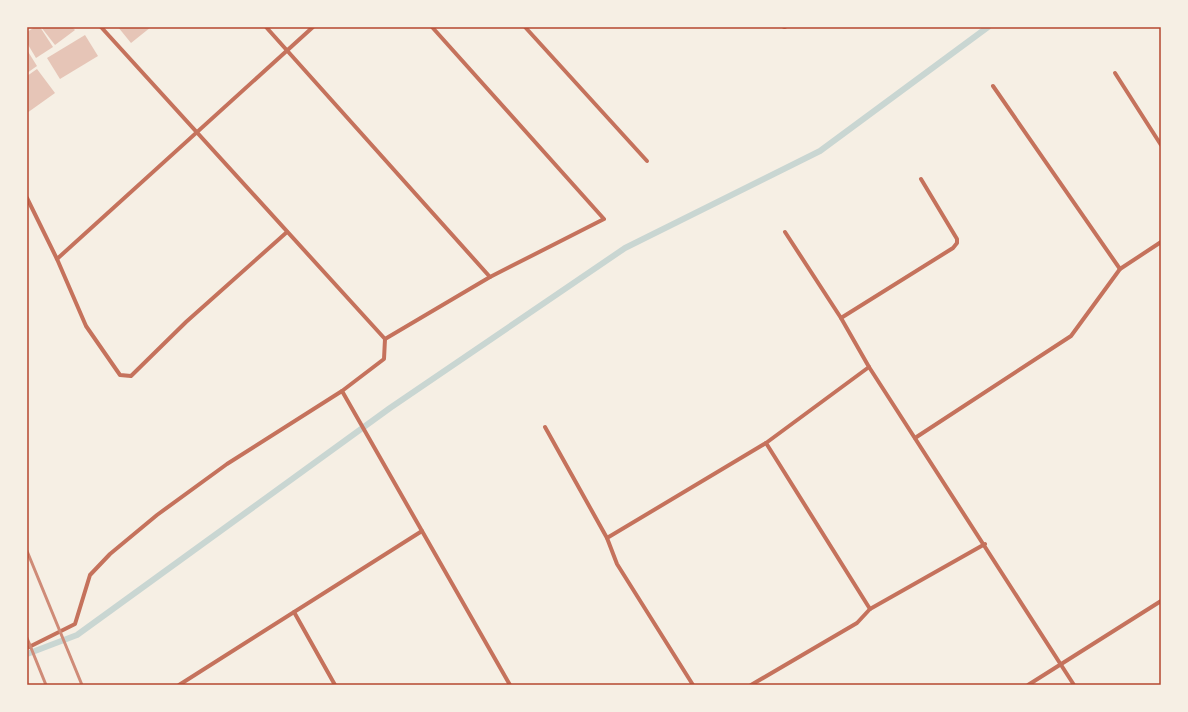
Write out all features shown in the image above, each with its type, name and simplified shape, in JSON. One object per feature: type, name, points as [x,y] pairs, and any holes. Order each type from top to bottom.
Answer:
[{"type":"street","points":[[27,648],[75,624],[90,574],[110,554],[157,515],[227,464],[342,391],[384,359],[384,339],[101,27]]},
{"type":"street","points":[[266,27],[490,277]]},
{"type":"street","points":[[57,259],[196,131],[287,49],[314,27]]},
{"type":"street","points":[[384,339],[490,277],[604,220],[432,27]]},
{"type":"street","points":[[525,27],[646,161]]},
{"type":"street","points":[[1115,73],[1161,146]]},
{"type":"street","points":[[993,86],[1120,269]]},
{"type":"street","points":[[841,318],[953,248],[957,243],[957,239],[921,179]]},
{"type":"street","points":[[27,198],[57,259],[86,326],[120,375],[131,376],[186,322],[262,256],[287,232]]},
{"type":"street","points":[[785,232],[841,318],[869,367],[985,544],[1074,685]]},
{"type":"street","points":[[915,438],[1071,336],[1120,269],[1161,242]]},
{"type":"street","points":[[607,538],[766,443],[869,367]]},
{"type":"street","points":[[342,391],[510,685]]},
{"type":"street","points":[[545,427],[607,538],[617,564],[693,685]]},
{"type":"street","points":[[766,443],[870,609]]},
{"type":"street","points":[[179,685],[422,531]]},
{"type":"street","points":[[751,685],[857,623],[870,609],[985,544]]},
{"type":"street","points":[[1028,685],[1161,602]]},
{"type":"street","points":[[294,612],[335,685]]},
{"type":"building","points":[[35,27],[40,27],[53,47],[36,58],[27,43],[27,32]]},
{"type":"building","points":[[41,27],[72,27],[75,30],[55,45]]},
{"type":"building","points":[[118,27],[151,27],[131,43]]},
{"type":"building","points":[[85,35],[98,56],[60,79],[47,58]]},
{"type":"building","points":[[27,50],[37,66],[27,73]]},
{"type":"building","points":[[37,69],[55,93],[27,113],[27,76]]},
{"type":"waterway","points":[[27,654],[77,635],[390,408],[625,248],[820,151],[988,27]]},
{"type":"railway","points":[[27,551],[82,685]]},
{"type":"railway","points":[[27,638],[46,685]]}]
